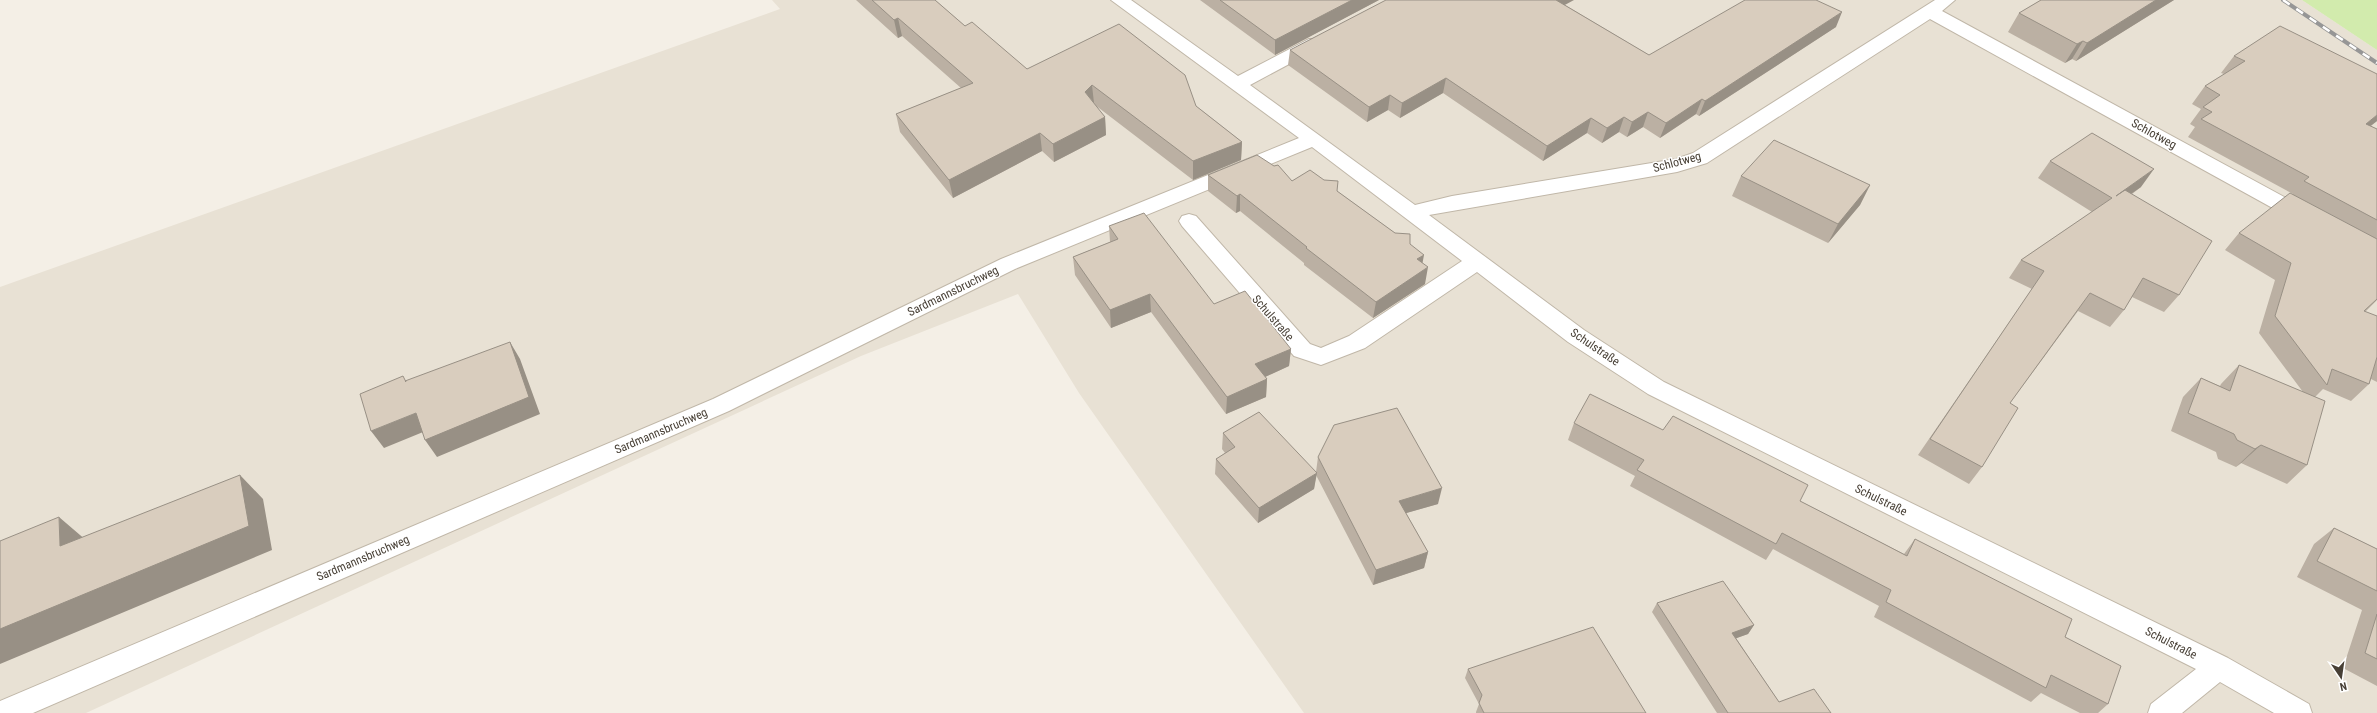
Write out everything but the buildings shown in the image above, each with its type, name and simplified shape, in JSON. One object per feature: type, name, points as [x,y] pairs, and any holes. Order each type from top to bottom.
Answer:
[{"type":"street","name":"Schulstraße","points":[[1120,0],[1314,139],[1410,213],[1478,261],[1576,336],[1656,388],[2219,667],[2299,713]]},
{"type":"street","name":"Schlotweg","points":[[1410,213],[1452,203],[1677,165],[1700,158],[1930,12],[1946,0]]},
{"type":"street","name":"Schlotweg","points":[[1930,12],[2321,226]]},
{"type":"street","points":[[1237,84],[1326,37]]},
{"type":"street","name":"Sardmannsbruchweg","points":[[3,713],[721,405],[1008,264],[1314,139]]},
{"type":"street","name":"Schulstraße","points":[[1189,221],[1302,350],[1321,357],[1357,342],[1478,261]]},
{"type":"street","points":[[2161,713],[2219,667]]},
{"type":"shaded area","points":[[772,0],[2302,0],[2377,50],[2377,713],[1304,713],[1079,393],[1018,294],[861,356],[86,713],[0,713],[0,287],[780,9]]},
{"type":"green space","points":[[2302,0],[2377,0],[2377,50]]},
{"type":"railway","points":[[2283,0],[2377,63]]}]
